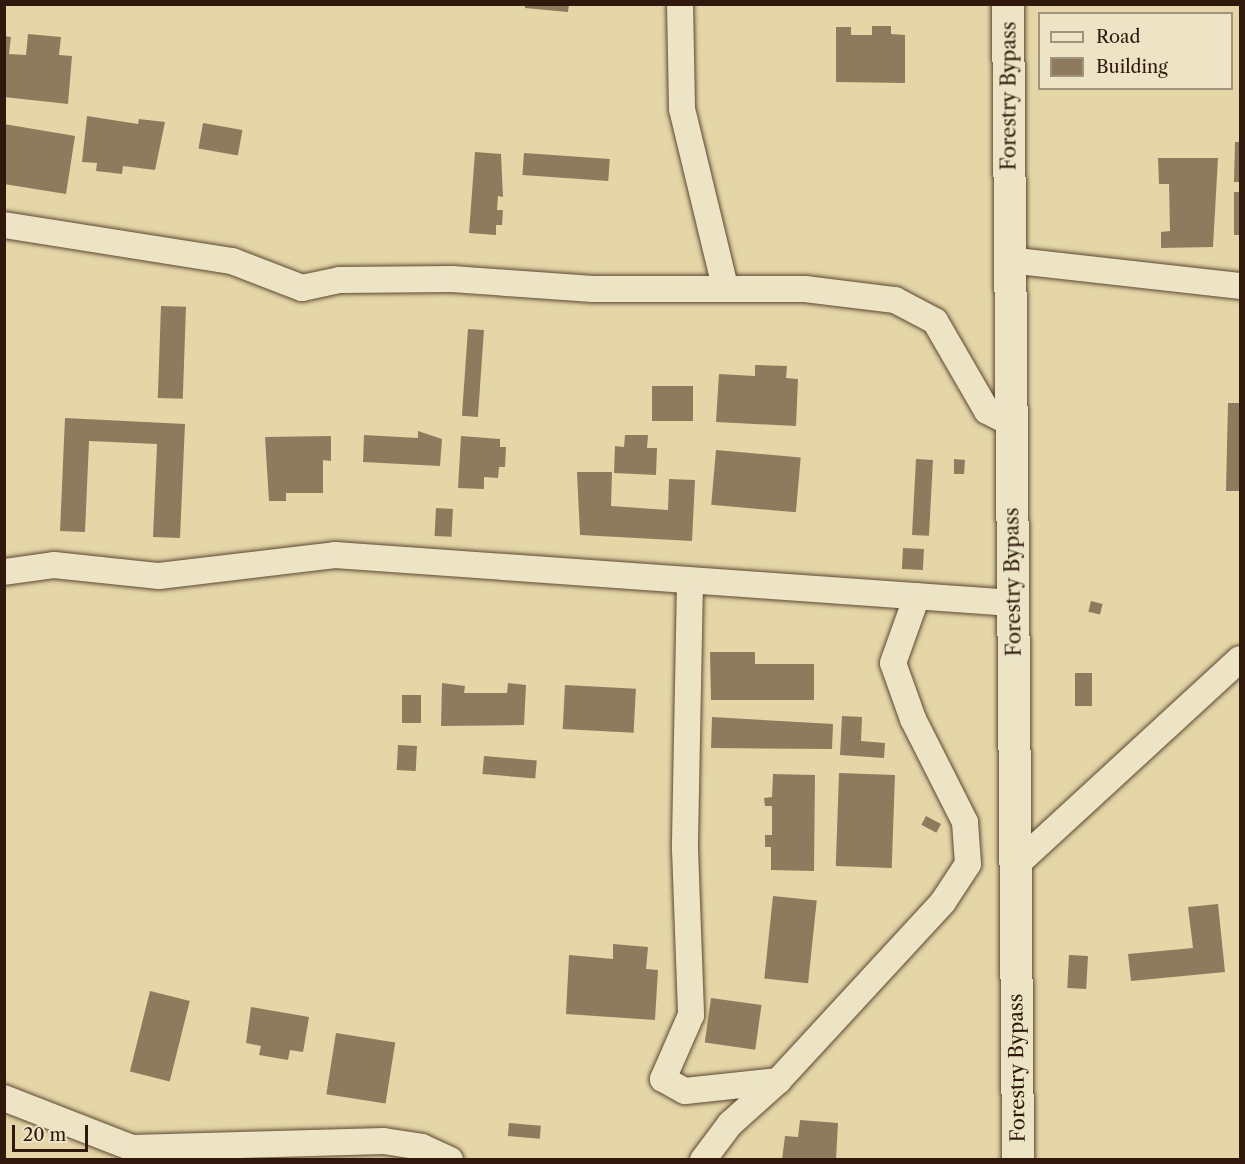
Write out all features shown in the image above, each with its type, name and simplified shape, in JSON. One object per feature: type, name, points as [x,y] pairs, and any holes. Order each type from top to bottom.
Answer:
[{"type":"street","points":[[680,4],[682,108],[725,287]]},
{"type":"street","name":"Forestry Bypass","points":[[1008,4],[1018,1160]]},
{"type":"street","points":[[4,225],[232,261],[302,288],[339,280],[440,279],[593,289],[725,287],[895,300],[935,321],[987,411],[1011,423]]},
{"type":"street","points":[[1009,261],[1240,286]]},
{"type":"street","points":[[4,572],[54,565],[159,576],[335,555],[1013,603]]},
{"type":"street","points":[[690,581],[685,849],[691,1015],[663,1079],[686,1090],[702,1091],[778,1081]]},
{"type":"street","points":[[704,1159],[729,1124],[778,1081],[943,902],[968,864],[965,822],[913,718],[893,663],[917,596]]},
{"type":"street","points":[[1016,865],[1240,659]]},
{"type":"street","points":[[4,1098],[132,1148],[384,1141],[422,1147],[450,1160]]},
{"type":"building","points":[[525,4],[569,4],[568,12],[525,8]]},
{"type":"building","points":[[872,26],[891,26],[891,34],[905,35],[905,83],[836,82],[836,27],[851,27],[851,35],[872,35]]},
{"type":"building","points":[[28,34],[61,37],[59,55],[72,56],[68,104],[4,97],[4,36],[11,37],[9,54],[26,55]]},
{"type":"building","points":[[87,116],[138,124],[139,119],[165,122],[155,170],[123,166],[122,174],[96,171],[97,163],[82,162]]},
{"type":"building","points":[[203,123],[242,130],[238,156],[198,149]]},
{"type":"building","points":[[4,124],[75,136],[66,194],[4,184]]},
{"type":"building","points":[[1235,142],[1240,142],[1240,182],[1234,182]]},
{"type":"building","points":[[475,152],[501,154],[503,197],[498,196],[497,210],[503,210],[502,225],[496,225],[496,235],[469,233]]},
{"type":"building","points":[[524,153],[610,159],[608,181],[522,175]]},
{"type":"building","points":[[1158,158],[1218,158],[1213,247],[1161,248],[1161,232],[1170,231],[1169,184],[1159,184]]},
{"type":"building","points":[[1234,192],[1240,192],[1240,235],[1234,235]]},
{"type":"building","points":[[161,306],[186,307],[183,399],[158,398]]},
{"type":"building","points":[[468,329],[484,330],[478,417],[462,416]]},
{"type":"building","points":[[755,365],[787,366],[786,378],[798,379],[796,426],[716,422],[719,374],[755,376]]},
{"type":"building","points":[[652,386],[693,386],[693,421],[652,421]]},
{"type":"building","points":[[1228,403],[1240,403],[1240,491],[1226,491]]},
{"type":"building","points":[[65,418],[185,424],[180,538],[153,537],[157,444],[89,441],[85,532],[60,531]]},
{"type":"building","points":[[418,431],[442,439],[440,466],[363,462],[364,435],[418,438]]},
{"type":"building","points":[[625,435],[648,435],[647,448],[657,448],[656,475],[614,473],[615,446],[624,447]]},
{"type":"building","points":[[331,436],[331,461],[323,460],[323,493],[286,493],[286,501],[269,501],[265,437]]},
{"type":"building","points":[[461,436],[500,439],[500,447],[506,447],[505,467],[499,467],[498,478],[484,477],[484,489],[458,488]]},
{"type":"building","points":[[716,450],[801,457],[796,512],[711,505]]},
{"type":"building","points":[[916,459],[933,460],[929,536],[912,535]]},
{"type":"building","points":[[954,459],[965,460],[964,474],[954,474]]},
{"type":"building","points":[[577,472],[612,472],[611,506],[668,510],[669,479],[695,480],[692,541],[580,535]]},
{"type":"building","points":[[436,508],[453,509],[452,537],[435,536]]},
{"type":"building","points":[[903,548],[924,549],[923,570],[902,569]]},
{"type":"building","points":[[1091,601],[1103,604],[1100,615],[1088,612]]},
{"type":"building","points":[[710,652],[755,652],[755,664],[814,664],[814,700],[711,700]]},
{"type":"building","points":[[1075,673],[1092,673],[1092,706],[1075,706]]},
{"type":"building","points":[[442,683],[465,686],[464,693],[507,693],[508,683],[526,685],[524,725],[441,726]]},
{"type":"building","points":[[565,685],[636,689],[634,733],[563,729]]},
{"type":"building","points":[[402,695],[421,695],[421,723],[402,723]]},
{"type":"building","points":[[842,716],[862,717],[861,741],[885,743],[884,758],[840,755]]},
{"type":"building","points":[[712,717],[833,724],[832,749],[711,748]]},
{"type":"building","points":[[398,745],[417,746],[416,771],[397,770]]},
{"type":"building","points":[[484,756],[537,761],[535,779],[482,774]]},
{"type":"building","points":[[839,773],[895,775],[892,868],[836,866]]},
{"type":"building","points":[[773,774],[815,775],[814,871],[771,870],[771,847],[765,847],[765,835],[772,835],[772,806],[765,806],[764,798],[772,797]]},
{"type":"building","points":[[926,816],[941,824],[936,833],[921,825]]},
{"type":"building","points":[[773,896],[817,901],[808,983],[764,979]]},
{"type":"building","points":[[1218,904],[1225,972],[1131,981],[1128,954],[1193,948],[1188,907]]},
{"type":"building","points":[[613,944],[648,947],[646,969],[658,970],[655,1020],[566,1014],[569,955],[613,959]]},
{"type":"building","points":[[1069,955],[1088,956],[1086,989],[1067,988]]},
{"type":"building","points":[[150,991],[190,1001],[170,1081],[130,1072]]},
{"type":"building","points":[[711,998],[762,1005],[755,1050],[705,1043]]},
{"type":"building","points":[[251,1007],[309,1017],[303,1052],[290,1050],[288,1060],[259,1055],[261,1046],[246,1043]]},
{"type":"building","points":[[336,1033],[395,1042],[386,1104],[326,1094]]},
{"type":"building","points":[[800,1120],[838,1123],[836,1160],[782,1160],[785,1136],[798,1137]]},
{"type":"building","points":[[509,1123],[541,1126],[540,1139],[508,1136]]}]
